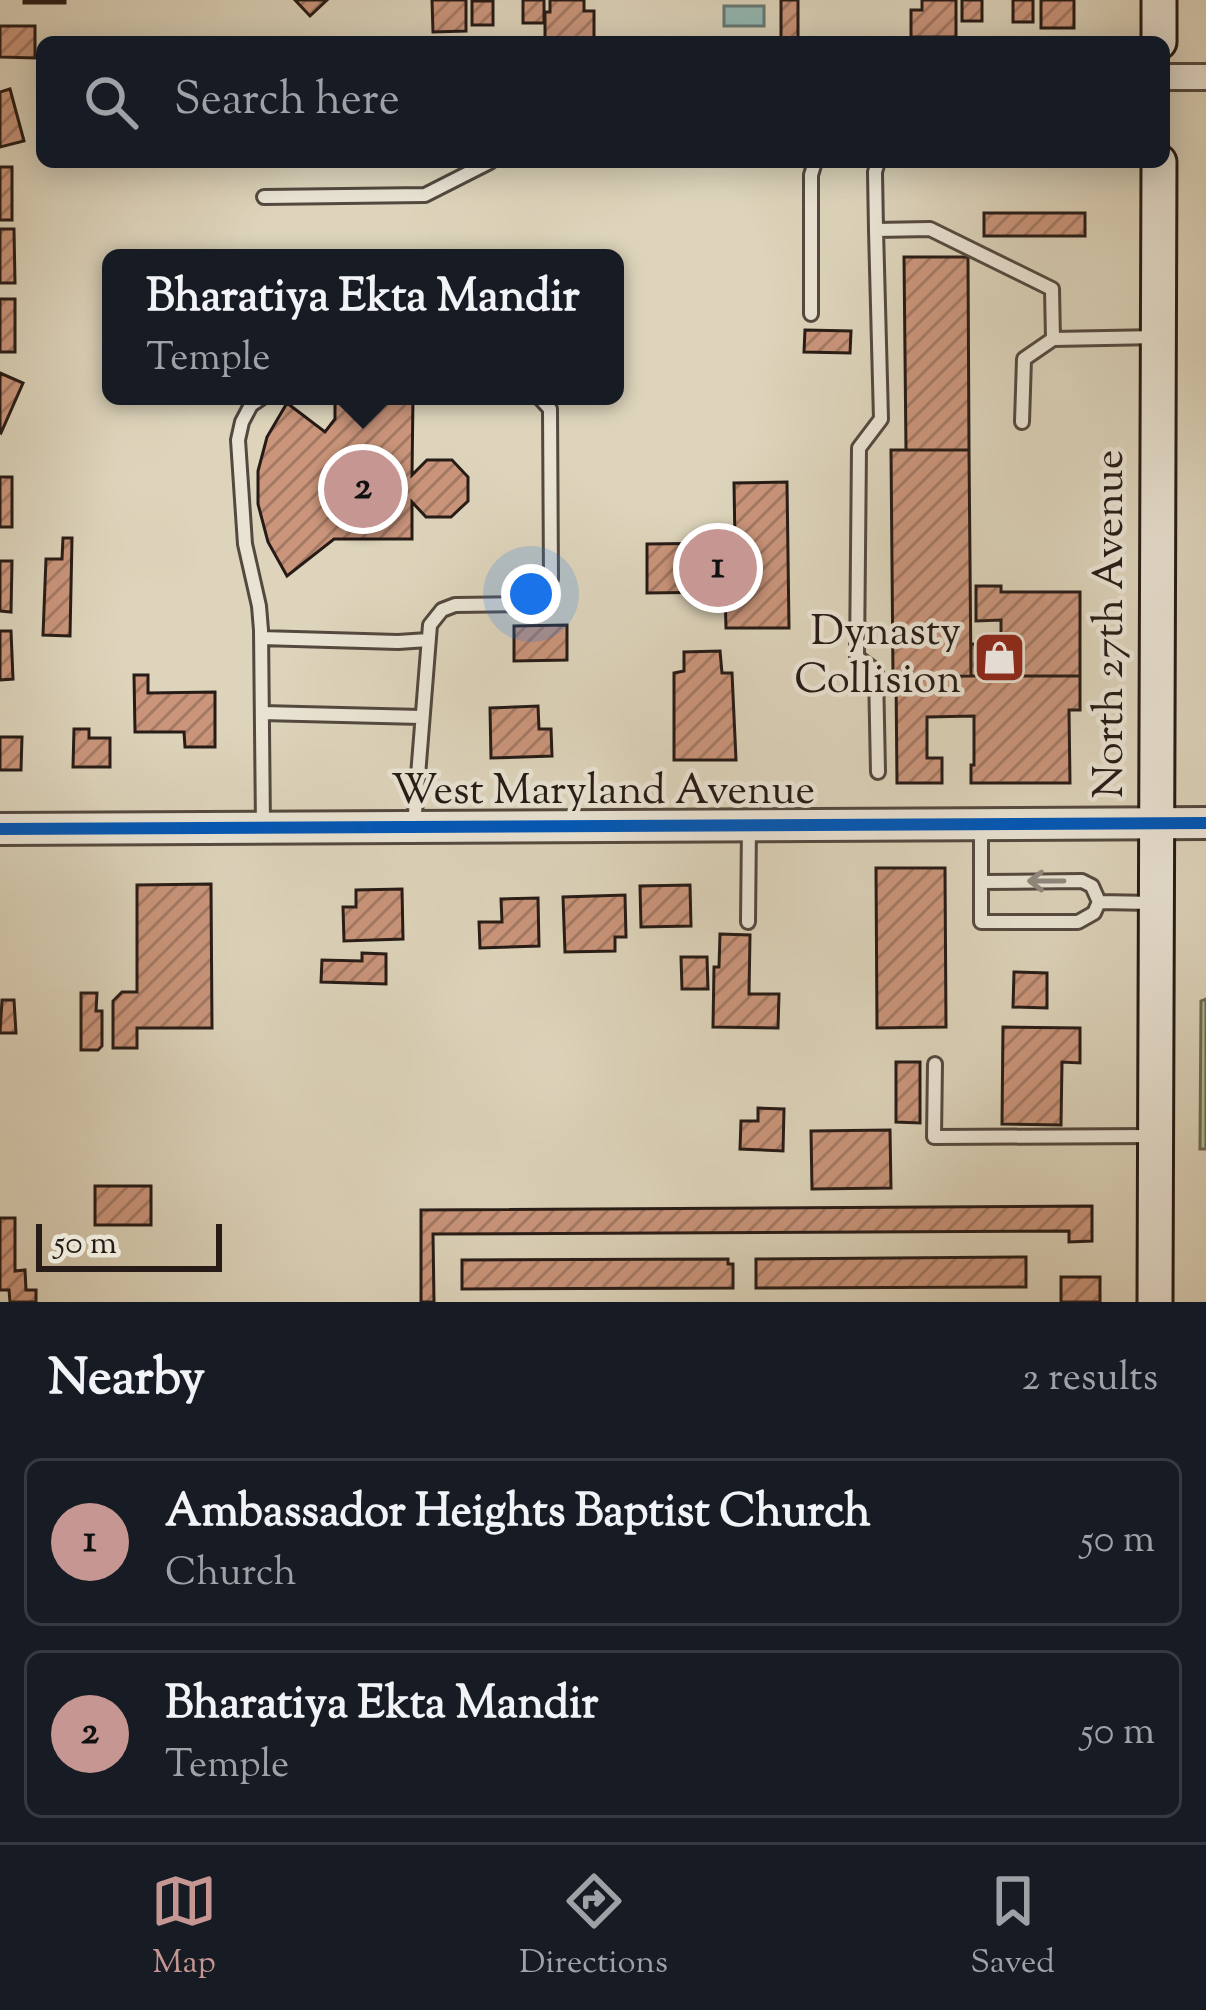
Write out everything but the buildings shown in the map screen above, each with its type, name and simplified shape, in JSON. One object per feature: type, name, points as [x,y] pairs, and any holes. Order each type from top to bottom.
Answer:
[{"type":"main road","points":[[1159,0],[1159,36]]},
{"type":"main road","name":"North 27th Avenue","points":[[1155,1302],[1160,168]]},
{"type":"street","points":[[1170,77],[1206,77]]},
{"type":"street","name":"West Maryland Avenue","points":[[0,829],[1206,823]]},
{"type":"lane","points":[[264,196],[424,195],[478,168]]},
{"type":"lane","points":[[811,314],[813,168]]},
{"type":"lane","points":[[876,168],[880,418],[859,448],[857,658],[876,671],[878,772]]},
{"type":"lane","points":[[876,230],[930,229],[1052,289],[1054,339]]},
{"type":"lane","points":[[1022,422],[1024,359],[1054,339],[1159,338]]},
{"type":"lane","points":[[251,405],[238,440],[245,544],[259,606],[263,828]]},
{"type":"lane","points":[[414,827],[430,626],[442,610],[475,603],[532,604],[551,580],[546,405]]},
{"type":"lane","points":[[261,638],[428,640]]},
{"type":"lane","points":[[262,713],[421,717]]},
{"type":"lane","points":[[981,824],[981,882],[981,922],[1078,922],[1094,913],[1099,902],[1092,886],[1082,881],[981,882]]},
{"type":"lane","points":[[748,922],[749,825]]},
{"type":"lane","points":[[1099,902],[1156,903]]},
{"type":"lane","points":[[935,1064],[934,1137],[1155,1136]]},
{"type":"green space","points":[[1206,999],[1206,1149],[1200,1149],[1201,1001]]},
{"type":"water","points":[[724,6],[764,6],[764,26],[724,26]]},
{"type":"cycle path","points":[[0,829],[1206,823]]},
{"type":"place","name":"Bharatiya Ekta Mandir","points":[[363,489]]},
{"type":"place","name":"Ambassador Heights Baptist Church","points":[[718,568]]},
{"type":"place","name":"Dynasty Collision","points":[[1000,658]]}]
